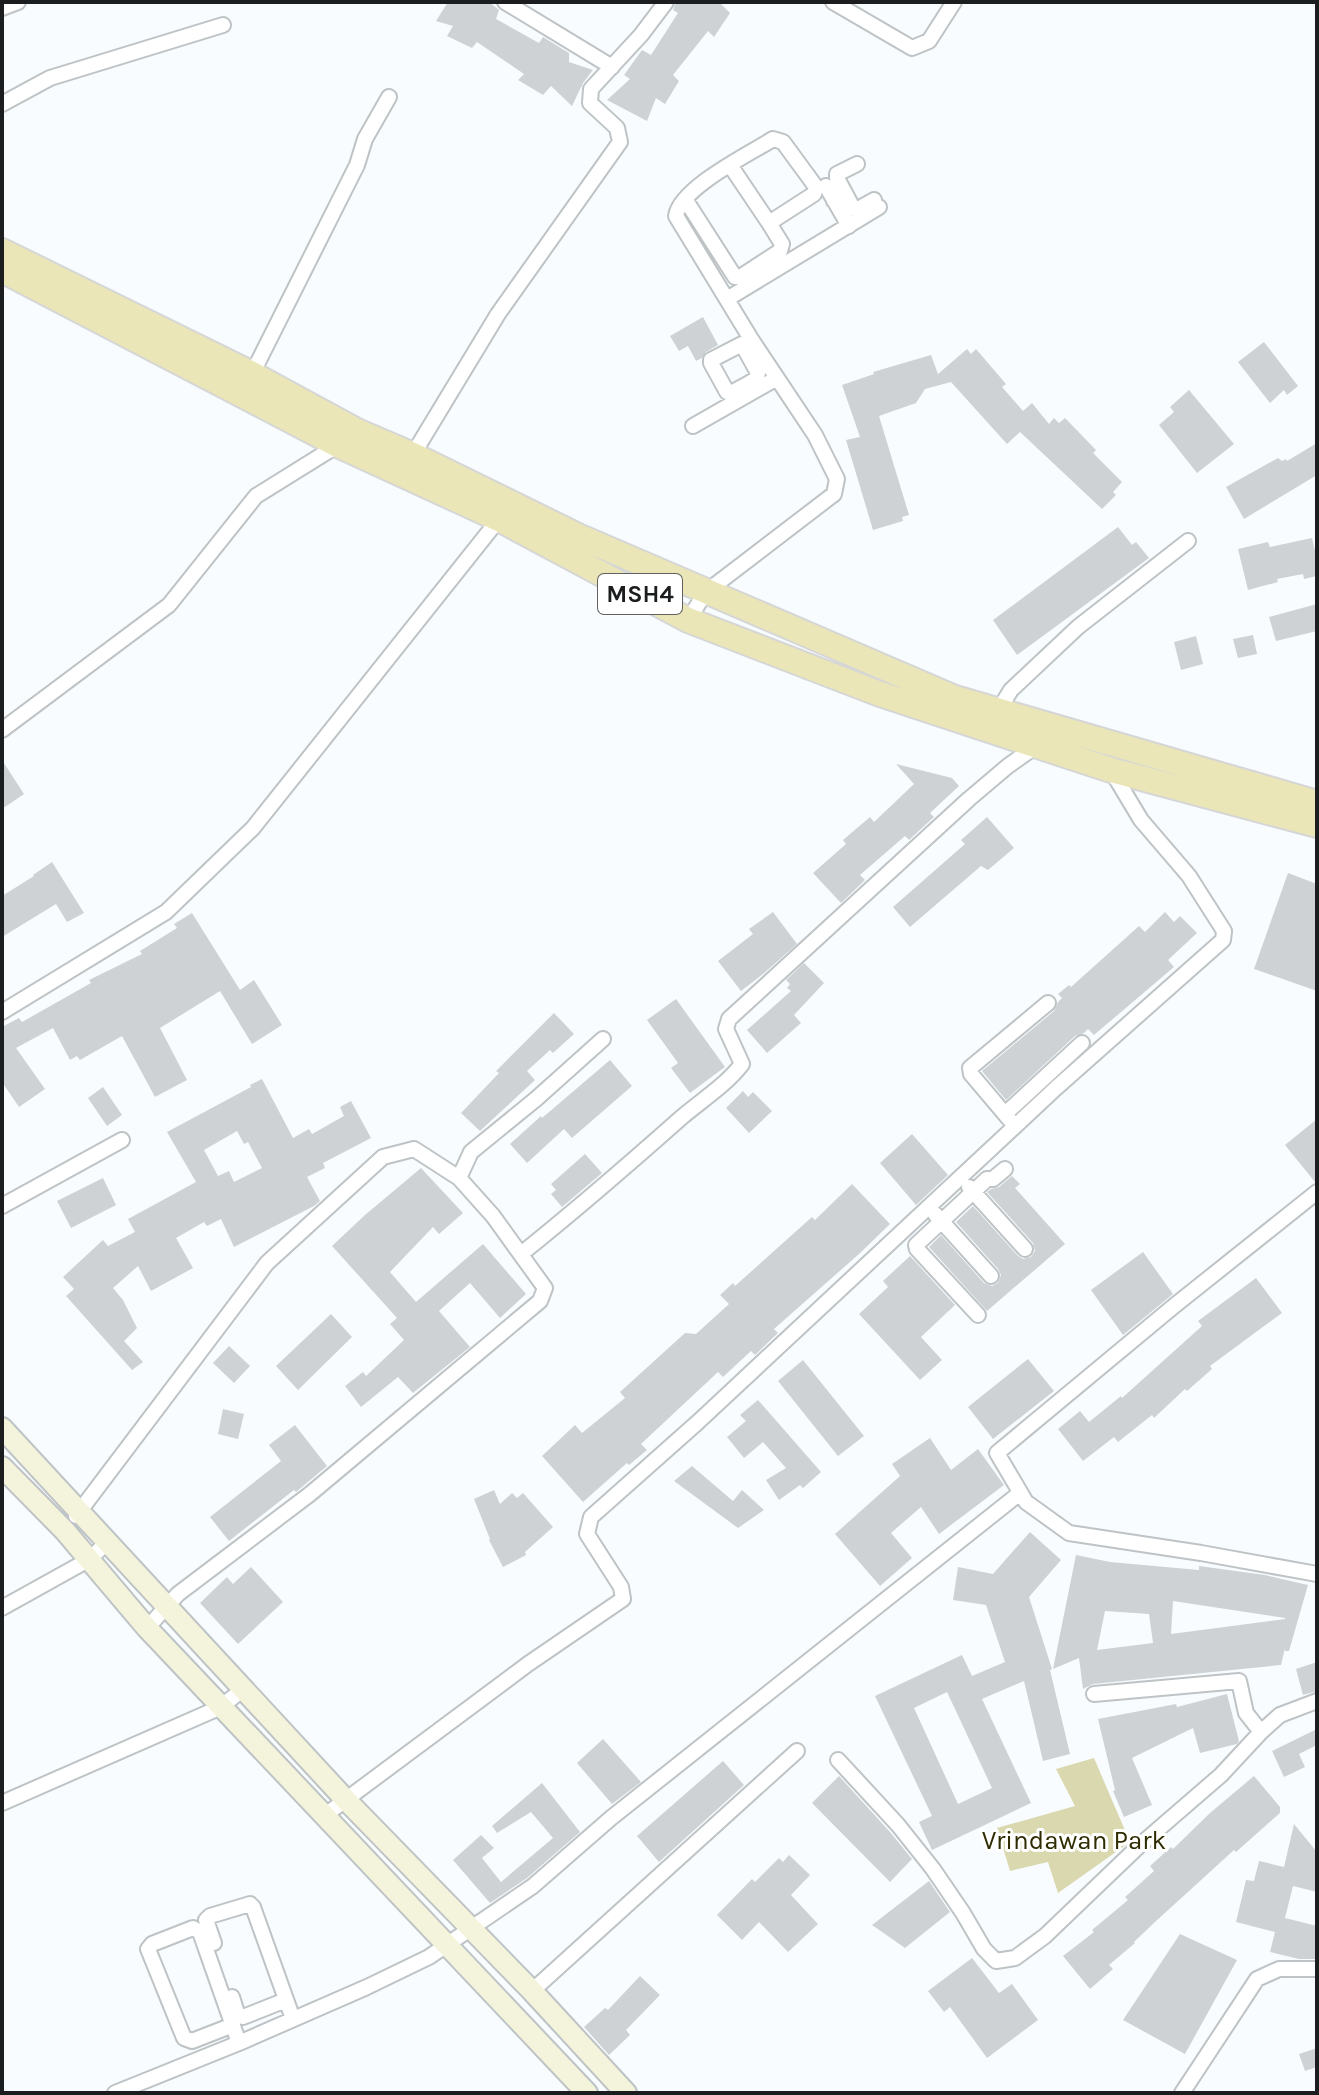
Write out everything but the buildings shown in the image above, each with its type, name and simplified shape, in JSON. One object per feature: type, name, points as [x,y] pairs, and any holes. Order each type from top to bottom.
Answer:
[{"type":"main road","name":"MSH4","points":[[2,251],[252,374],[350,443]]},
{"type":"main road","name":"MSH4","points":[[2,270],[350,443],[578,536],[955,698],[998,711],[1111,770],[1317,825]]},
{"type":"main road","name":"MSH4","points":[[407,464],[499,519],[688,620],[880,694],[1317,803]]},
{"type":"main road","points":[[2,1428],[345,1799],[532,1991],[626,2093]]},
{"type":"main road","points":[[2,1467],[65,1531],[147,1628],[587,2093]]},
{"type":"street","points":[[2,8],[18,2]]},
{"type":"street","points":[[505,2],[612,67]]},
{"type":"street","points":[[407,464],[498,314],[620,142],[617,128],[590,103],[591,89],[641,35],[666,2]]},
{"type":"street","points":[[833,2],[912,48],[929,41],[954,2]]},
{"type":"street","points":[[2,104],[50,78],[223,25]]},
{"type":"street","points":[[252,374],[357,165],[365,139],[389,97]]},
{"type":"street","points":[[693,426],[748,389],[758,373],[727,299],[676,216],[677,207],[701,183],[773,139],[783,142],[816,187],[814,194],[769,223]]},
{"type":"street","points":[[849,226],[837,174],[857,164]]},
{"type":"street","points":[[685,199],[735,277],[740,277],[780,251],[782,244],[730,165]]},
{"type":"street","points":[[727,299],[849,226],[877,204],[856,210],[826,186]]},
{"type":"street","points":[[688,620],[706,592],[834,494],[837,479],[815,435],[777,378],[747,341]]},
{"type":"street","points":[[747,341],[711,360],[727,392],[748,389],[777,378]]},
{"type":"street","points":[[2,730],[169,605],[256,496],[350,443]]},
{"type":"street","points":[[2,1012],[166,912],[253,828],[499,519]]},
{"type":"street","points":[[998,711],[1011,690],[1078,627],[1188,541]]},
{"type":"street","points":[[521,1254],[735,1073],[742,1064],[726,1029],[729,1019],[969,799],[1046,736]]},
{"type":"street","points":[[324,1816],[528,1664],[623,1599],[621,1587],[587,1534],[591,1517],[710,1411],[1056,1088],[1223,940],[1224,931],[1189,876],[1141,820],[1111,770]]},
{"type":"street","points":[[1015,1126],[971,1074],[970,1068],[1048,1003]]},
{"type":"street","points":[[459,1178],[471,1152],[603,1039]]},
{"type":"street","points":[[1005,1114],[1082,1043]]},
{"type":"street","points":[[1046,1075],[1056,1088]]},
{"type":"street","points":[[2,1206],[122,1140]]},
{"type":"street","points":[[65,1531],[267,1263],[383,1157],[414,1149],[459,1178],[493,1216],[545,1288],[540,1301],[310,1494],[178,1594],[147,1628]]},
{"type":"street","points":[[978,1315],[916,1245],[987,1179],[993,1179],[1005,1169]]},
{"type":"street","points":[[960,1178],[1025,1249]]},
{"type":"street","points":[[1317,1192],[997,1453],[1026,1502],[1069,1533],[1317,1574]]},
{"type":"street","points":[[930,1208],[991,1276]]},
{"type":"street","points":[[115,2093],[239,2043],[417,1963],[446,1946],[533,1886],[611,1818],[1020,1493]]},
{"type":"street","points":[[2,1608],[90,1559],[107,1542]]},
{"type":"street","points":[[1094,1694],[1239,1681],[1246,1713],[1261,1732]]},
{"type":"street","points":[[2,1803],[221,1707],[243,1689]]},
{"type":"street","points":[[838,1760],[924,1858],[984,1949],[996,1961],[1015,1958],[1045,1936],[1140,1845],[1221,1775],[1280,1715],[1317,1701]]},
{"type":"street","points":[[532,1991],[797,1751]]},
{"type":"street","points":[[286,2000],[243,2017],[237,2013],[206,1920],[210,1916],[250,1904],[253,1907],[293,2019]]},
{"type":"street","points":[[233,2025],[192,2041],[184,2038],[148,1949],[152,1944],[193,1928],[200,1932],[233,2025],[239,2043]]},
{"type":"street","points":[[1182,2093],[1257,1979],[1279,1969],[1317,1969]]},
{"type":"green space","name":"Vrindawan Park","points":[[1094,1758],[1130,1842],[1058,1893],[1048,1862],[1010,1871],[997,1828],[1075,1806],[1056,1769]]}]
